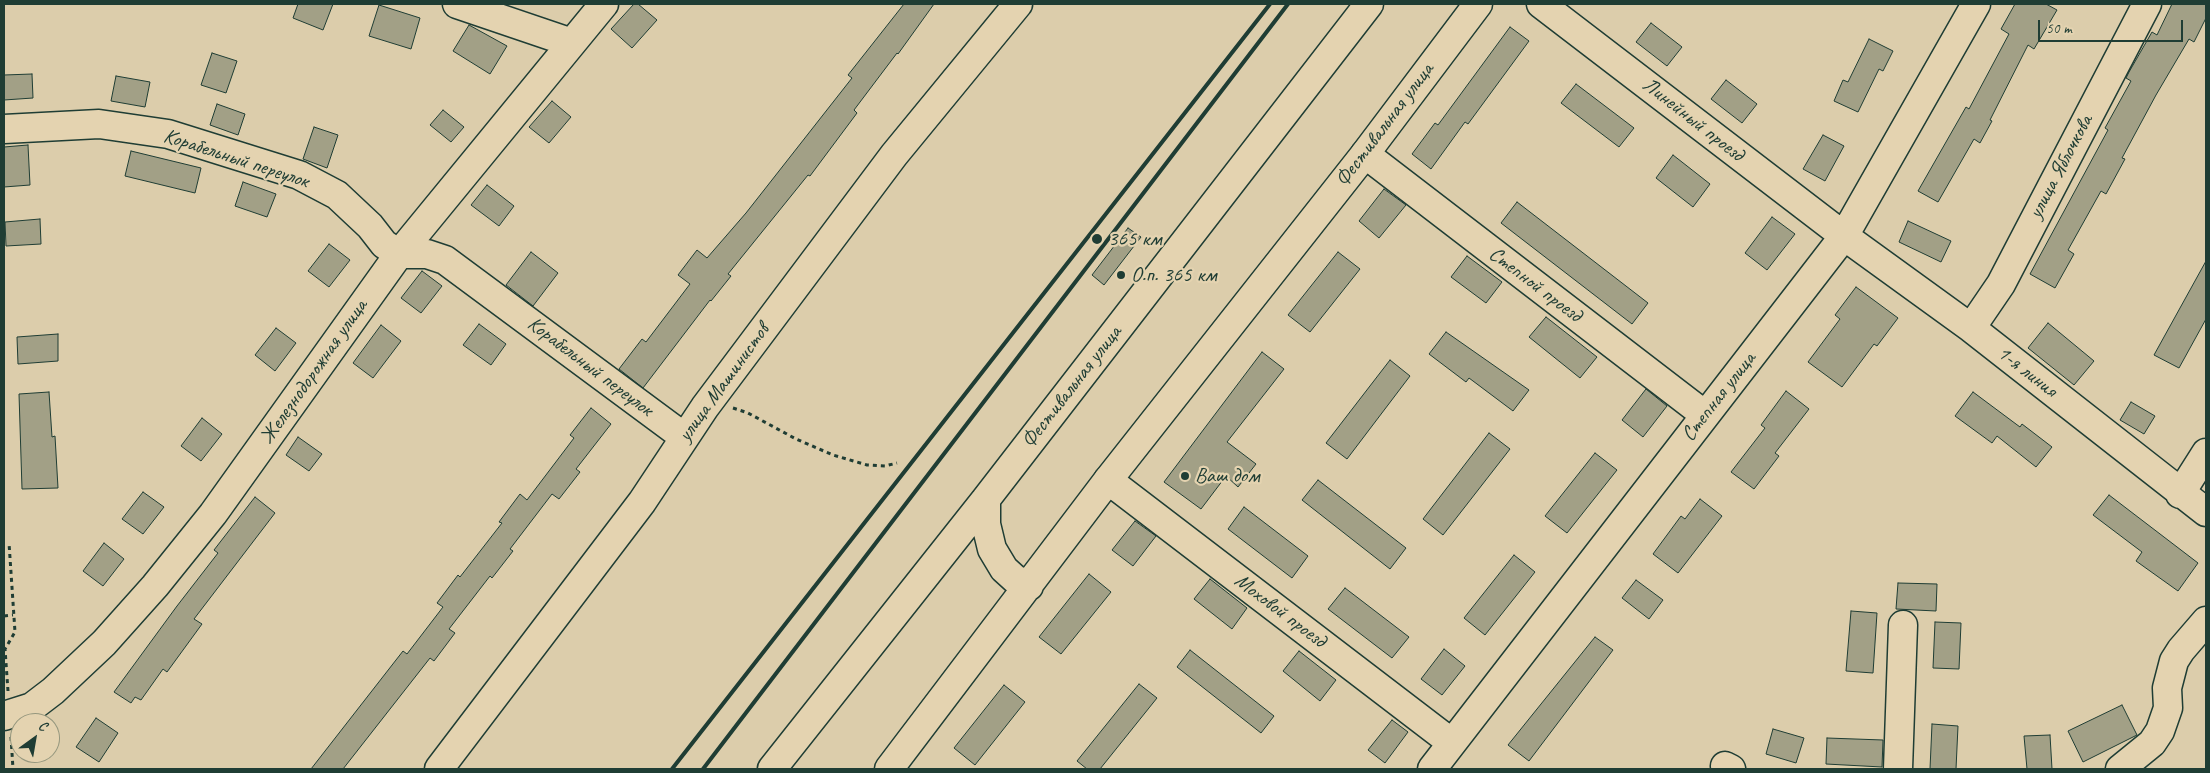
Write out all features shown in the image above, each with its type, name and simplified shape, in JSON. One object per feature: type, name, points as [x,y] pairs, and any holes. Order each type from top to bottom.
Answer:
[{"type":"street","points":[[457,4],[572,43]]},
{"type":"street","name":"Железнодорожная улица","points":[[6,716],[32,707],[53,691],[104,643],[155,586],[213,514],[398,254],[604,4]]},
{"type":"street","name":"улица Машинистов","points":[[439,769],[646,496],[705,407],[900,147],[1018,4]]},
{"type":"street","name":"Фестивальная улица","points":[[772,769],[986,499],[1369,4]]},
{"type":"street","name":"Фестивальная улица","points":[[890,769],[1108,480],[1365,154],[1478,4]]},
{"type":"street","name":"Линейный проезд","points":[[1541,4],[1844,236]]},
{"type":"street","name":"Степная улица","points":[[1432,769],[1844,236],[1976,4]]},
{"type":"street","name":"улица Яблочкова","points":[[1971,328],[2001,284],[2147,4]]},
{"type":"street","name":"Корабельный переулок","points":[[4,129],[99,124],[168,134],[239,155],[299,176],[337,195],[370,226],[384,244],[398,254],[427,254],[445,260],[684,437]]},
{"type":"street","name":"Степной проезд","points":[[1365,154],[1706,415]]},
{"type":"street","name":"1-я линия","points":[[1844,236],[1971,328],[2180,494],[2206,512]]},
{"type":"street","points":[[2180,494],[2206,453]]},
{"type":"street","name":"Моховой проезд","points":[[1108,480],[1452,743]]},
{"type":"street","points":[[986,499],[986,524],[992,549],[1004,569],[1014,579],[1029,586]]},
{"type":"street","points":[[2120,769],[2152,743],[2160,730],[2168,708],[2167,688],[2174,661],[2206,621]]},
{"type":"street","points":[[1898,769],[1903,625]]},
{"type":"path","points":[[705,407],[736,408],[811,446],[850,460],[880,466],[892,466],[897,463]]},
{"type":"path","points":[[9,543],[15,632],[5,649],[6,716],[13,769]]},
{"type":"path","points":[[4,616],[13,615]]},
{"type":"building","points":[[298,4],[333,4],[323,30],[293,18]]},
{"type":"building","points":[[634,4],[638,4],[657,20],[632,48],[611,29]]},
{"type":"building","points":[[904,4],[934,4],[854,110],[857,113],[810,176],[808,175],[728,274],[731,276],[710,300],[643,388],[619,369],[642,339],[646,342],[690,284],[678,275],[697,250],[707,258],[746,213],[852,78],[848,75]]},
{"type":"building","points":[[2015,4],[2046,4],[2057,10],[2034,49],[2028,45],[1980,143],[1974,139],[1938,202],[1918,191],[1966,107],[1969,109],[2009,34],[2001,29]]},
{"type":"building","points":[[2172,4],[2206,4],[2206,18],[2194,42],[2189,39],[2156,95],[2122,158],[2125,159],[2106,194],[2101,191],[2068,250],[2074,254],[2055,288],[2030,274],[2108,130],[2105,128],[2131,81],[2126,78],[2129,72],[2152,32],[2157,35]]},
{"type":"building","points":[[379,5],[420,18],[411,49],[369,36]]},
{"type":"building","points":[[1651,23],[1682,47],[1667,66],[1636,42]]},
{"type":"building","points":[[469,25],[507,46],[490,74],[453,51]]},
{"type":"building","points":[[1510,27],[1529,41],[1468,124],[1465,122],[1431,169],[1412,154],[1435,123],[1438,125]]},
{"type":"building","points":[[1869,39],[1893,51],[1883,71],[1879,69],[1858,112],[1834,101],[1843,80],[1848,82]]},
{"type":"building","points":[[212,53],[237,61],[226,93],[201,85]]},
{"type":"building","points":[[32,74],[33,98],[4,100],[4,75]]},
{"type":"building","points":[[116,76],[150,82],[145,107],[111,101]]},
{"type":"building","points":[[1726,80],[1757,104],[1742,123],[1711,99]]},
{"type":"building","points":[[1576,84],[1634,128],[1619,147],[1561,103]]},
{"type":"building","points":[[552,101],[571,117],[549,143],[529,127]]},
{"type":"building","points":[[217,104],[245,114],[238,135],[210,125]]},
{"type":"building","points":[[443,110],[464,127],[451,142],[430,125]]},
{"type":"building","points":[[314,127],[338,135],[327,168],[303,159]]},
{"type":"building","points":[[1823,135],[1844,146],[1825,181],[1803,169]]},
{"type":"building","points":[[28,145],[30,185],[4,187],[4,147]]},
{"type":"building","points":[[131,151],[201,168],[195,193],[125,176]]},
{"type":"building","points":[[1673,155],[1710,184],[1693,207],[1656,178]]},
{"type":"building","points":[[243,182],[276,194],[267,217],[235,206]]},
{"type":"building","points":[[487,185],[514,206],[499,226],[471,205]]},
{"type":"building","points":[[1384,189],[1406,205],[1379,238],[1359,221]]},
{"type":"building","points":[[1517,202],[1648,303],[1632,324],[1501,223]]},
{"type":"building","points":[[1772,217],[1795,234],[1767,270],[1745,253]]},
{"type":"building","points":[[40,219],[41,244],[6,246],[5,222]]},
{"type":"building","points":[[1908,221],[1951,241],[1941,262],[1899,242]]},
{"type":"building","points":[[1128,228],[1141,237],[1104,285],[1092,275]]},
{"type":"building","points":[[329,244],[350,260],[329,287],[308,271]]},
{"type":"building","points":[[531,252],[558,273],[533,306],[506,285]]},
{"type":"building","points":[[1338,252],[1360,269],[1310,332],[1288,315]]},
{"type":"building","points":[[1467,256],[1502,282],[1486,303],[1451,277]]},
{"type":"building","points":[[2206,261],[2206,319],[2179,368],[2154,355]]},
{"type":"building","points":[[422,271],[442,286],[421,313],[401,298]]},
{"type":"building","points":[[1856,287],[1898,318],[1877,346],[1874,344],[1842,387],[1808,362],[1840,319],[1835,315]]},
{"type":"building","points":[[1546,317],[1597,357],[1580,378],[1529,337]]},
{"type":"building","points":[[2048,323],[2094,361],[2074,385],[2028,348]]},
{"type":"building","points":[[479,324],[506,344],[491,365],[463,345]]},
{"type":"building","points":[[381,325],[401,341],[373,378],[353,363]]},
{"type":"building","points":[[276,328],[296,343],[275,371],[255,355]]},
{"type":"building","points":[[1446,332],[1529,390],[1513,411],[1469,378],[1466,382],[1429,354]]},
{"type":"building","points":[[58,334],[58,361],[18,364],[17,337]]},
{"type":"building","points":[[1262,352],[1284,369],[1227,442],[1256,464],[1238,487],[1226,476],[1201,509],[1164,482]]},
{"type":"building","points":[[1390,360],[1410,376],[1347,459],[1326,443]]},
{"type":"building","points":[[1646,389],[1667,406],[1643,437],[1622,420]]},
{"type":"building","points":[[1786,391],[1809,409],[1775,453],[1779,456],[1754,489],[1731,472],[1765,428],[1761,425]]},
{"type":"building","points":[[49,392],[52,437],[55,436],[58,488],[22,489],[19,394]]},
{"type":"building","points":[[1973,392],[2020,427],[2022,424],[2052,447],[2036,467],[1997,436],[1992,443],[1955,416]]},
{"type":"building","points":[[2131,402],[2155,416],[2144,434],[2120,420]]},
{"type":"building","points":[[591,408],[611,424],[576,469],[580,472],[559,499],[552,494],[510,549],[513,551],[492,578],[490,576],[449,629],[455,633],[434,661],[430,658],[343,769],[311,769],[403,651],[407,654],[443,607],[437,603],[502,523],[499,522],[520,494],[527,500],[574,438],[570,435]]},
{"type":"building","points":[[202,418],[222,434],[201,461],[181,446]]},
{"type":"building","points":[[1489,433],[1510,449],[1443,535],[1423,519]]},
{"type":"building","points":[[298,437],[322,454],[309,471],[286,455]]},
{"type":"building","points":[[1595,453],[1617,470],[1567,533],[1545,516]]},
{"type":"building","points":[[1318,480],[1406,548],[1390,569],[1302,500]]},
{"type":"building","points":[[143,492],[164,507],[143,534],[122,519]]},
{"type":"building","points":[[2109,495],[2198,563],[2178,591],[2136,561],[2142,552],[2093,515]]},
{"type":"building","points":[[255,497],[275,513],[194,619],[202,624],[167,672],[163,669],[141,700],[135,697],[131,703],[114,692],[218,553],[214,550]]},
{"type":"building","points":[[1700,499],[1722,516],[1678,573],[1653,554],[1681,516],[1685,519]]},
{"type":"building","points":[[1244,507],[1308,556],[1292,578],[1228,529]]},
{"type":"building","points":[[1135,521],[1156,536],[1133,566],[1112,550]]},
{"type":"building","points":[[104,543],[124,559],[103,586],[83,571]]},
{"type":"building","points":[[1514,555],[1535,572],[1485,635],[1464,618]]},
{"type":"building","points":[[1089,574],[1111,592],[1061,654],[1039,637]]},
{"type":"building","points":[[1210,579],[1247,608],[1232,629],[1194,599]]},
{"type":"building","points":[[1636,580],[1663,600],[1649,619],[1622,598]]},
{"type":"building","points":[[1898,583],[1937,584],[1936,611],[1896,609]]},
{"type":"building","points":[[1345,588],[1409,637],[1392,658],[1328,609]]},
{"type":"building","points":[[1851,611],[1877,613],[1873,673],[1846,671]]},
{"type":"building","points":[[1935,622],[1961,623],[1959,669],[1933,668]]},
{"type":"building","points":[[1595,637],[1613,650],[1529,761],[1508,745]]},
{"type":"building","points":[[1444,649],[1465,666],[1442,695],[1421,679]]},
{"type":"building","points":[[1190,650],[1274,716],[1261,733],[1177,667]]},
{"type":"building","points":[[1299,651],[1336,680],[1320,701],[1283,671]]},
{"type":"building","points":[[1139,684],[1157,698],[1100,769],[1087,769],[1077,761]]},
{"type":"building","points":[[1004,685],[1025,702],[975,765],[954,748]]},
{"type":"building","points":[[2122,705],[2137,735],[2083,762],[2068,731]]},
{"type":"building","points":[[96,718],[118,733],[99,762],[76,747]]},
{"type":"building","points":[[1392,720],[1408,732],[1385,763],[1368,750]]},
{"type":"building","points":[[1932,724],[1958,726],[1956,769],[1930,769]]},
{"type":"building","points":[[1773,729],[1804,738],[1796,763],[1766,754]]},
{"type":"building","points":[[2050,735],[2052,769],[2027,769],[2024,736]]},
{"type":"building","points":[[1827,738],[1883,740],[1882,767],[1826,764]]},
{"type":"railway","points":[[672,769],[1270,4]]},
{"type":"railway","points":[[703,769],[1288,4]]},
{"type":"place","name":"365 км","points":[[1097,239]]},
{"type":"place","name":"О.п. 365 км","points":[[1121,275]]},
{"type":"place","name":"Ваш дом","points":[[1185,476]]}]
